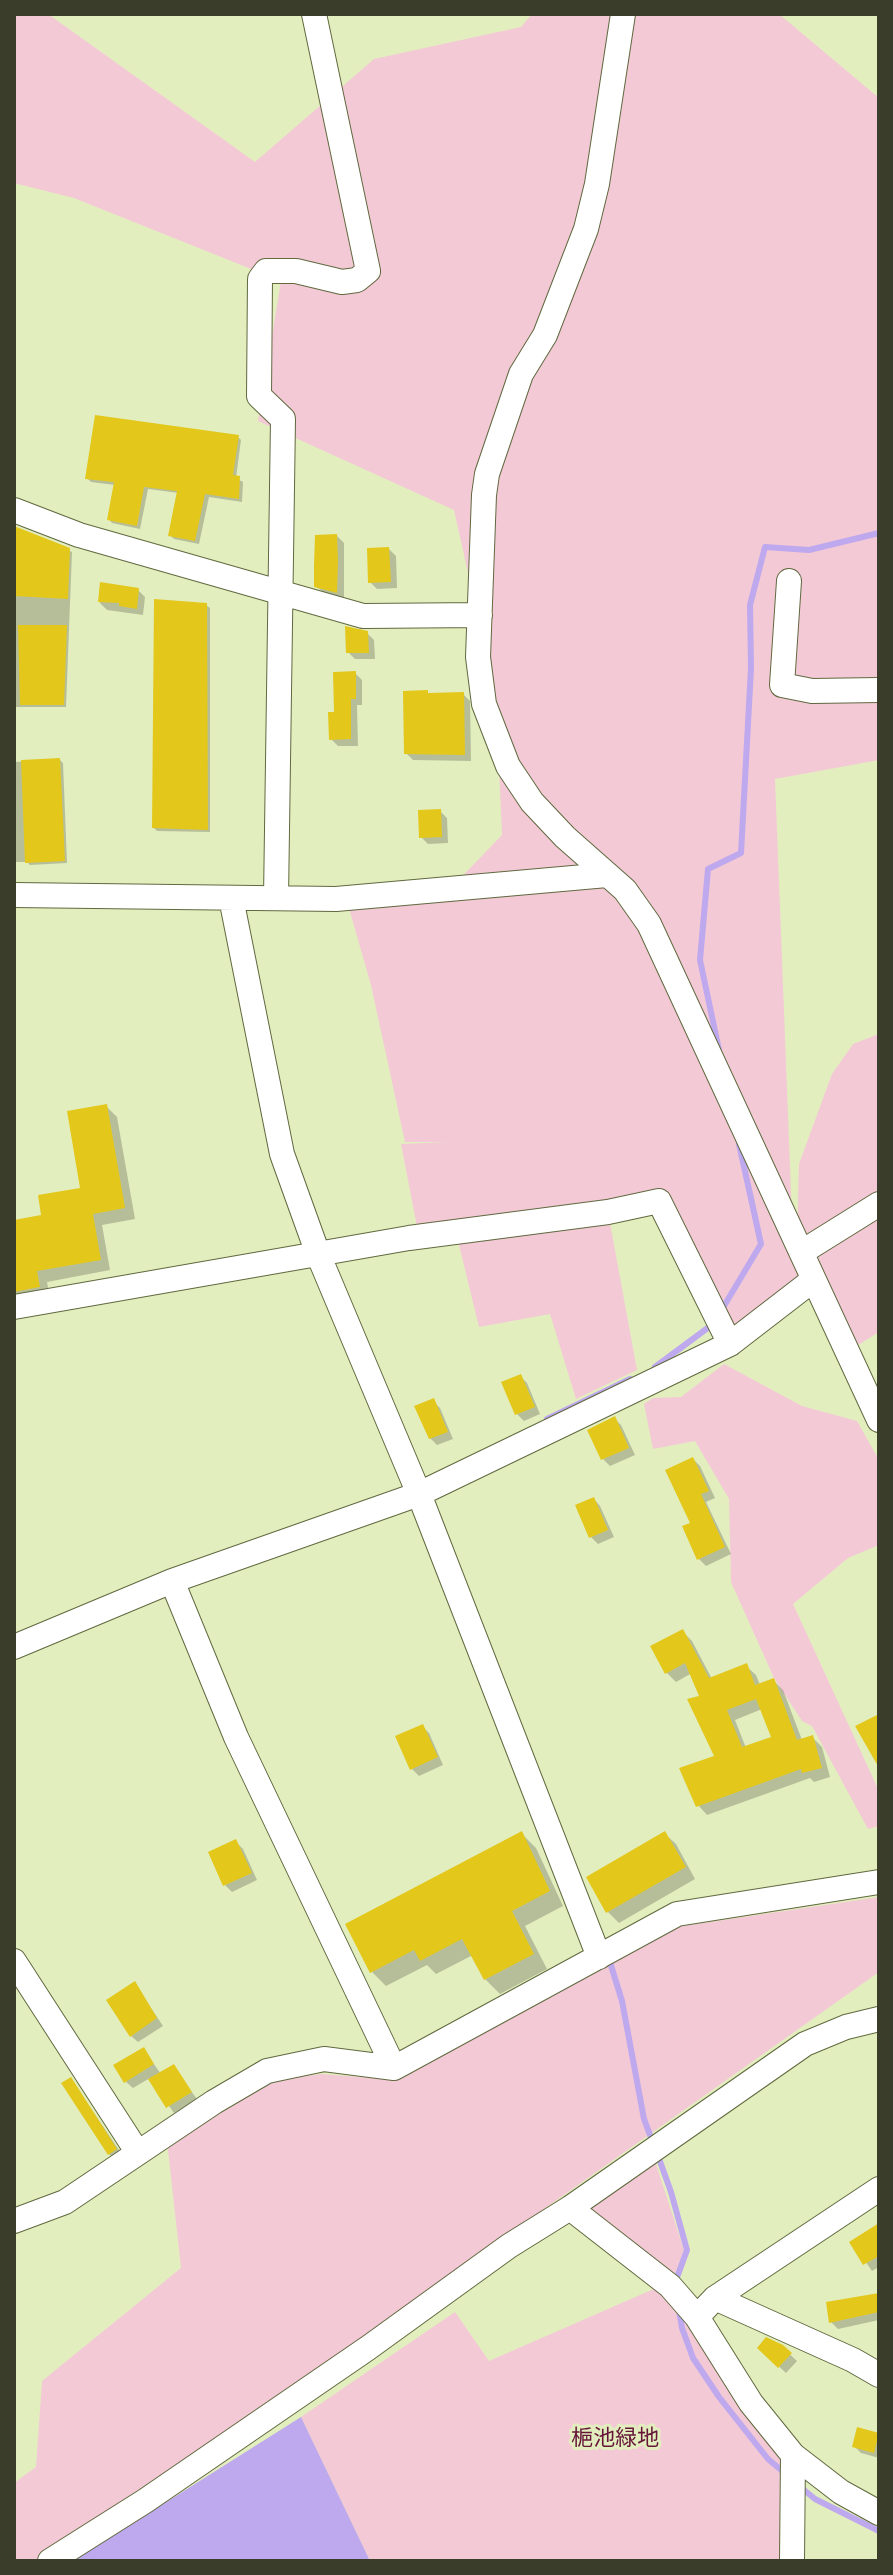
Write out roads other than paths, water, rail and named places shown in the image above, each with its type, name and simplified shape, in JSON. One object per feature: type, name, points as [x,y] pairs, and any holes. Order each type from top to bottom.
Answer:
[{"type":"street","points":[[276,898],[283,419],[259,396],[260,279],[266,271],[296,271],[342,282],[357,280],[368,271],[314,14]]},
{"type":"street","points":[[623,14],[597,184],[586,229],[545,335],[521,374],[487,474],[478,657],[484,704],[508,766],[549,822],[635,902],[649,924],[879,1420]]},
{"type":"street","points":[[14,510],[79,535],[363,616],[480,615]]},
{"type":"street","points":[[789,581],[782,685],[812,691],[879,690]]},
{"type":"street","points":[[14,895],[346,898],[607,875]]},
{"type":"street","points":[[231,898],[282,1154],[318,1254],[419,1494],[599,1957]]},
{"type":"street","points":[[14,1307],[425,1236],[608,1212],[659,1201],[730,1344]]},
{"type":"street","points":[[802,1252],[879,1204]]},
{"type":"street","points":[[14,1647],[172,1581],[419,1494],[730,1344],[813,1280]]},
{"type":"street","points":[[172,1581],[236,1737],[394,2068]]},
{"type":"street","points":[[14,2221],[65,2202],[267,2071],[324,2059],[394,2068],[677,1914],[879,1882]]},
{"type":"street","points":[[14,1961],[138,2153]]},
{"type":"street","points":[[50,2561],[145,2501],[368,2348],[509,2246],[570,2208],[805,2044],[846,2027],[879,2019]]},
{"type":"street","points":[[697,2317],[715,2298],[879,2189]]},
{"type":"street","points":[[570,2208],[670,2286],[697,2317],[751,2403],[793,2455],[841,2492],[879,2513]]},
{"type":"street","points":[[715,2298],[853,2360],[879,2375]]},
{"type":"street","points":[[792,2561],[793,2455]]},
{"type":"waterway","points":[[719,1050],[700,960],[708,869],[741,853],[751,668],[750,605],[765,547],[809,550],[879,533]]},
{"type":"waterway","points":[[721,1311],[761,1244],[739,1144]]},
{"type":"waterway","points":[[655,1367],[713,1324]]},
{"type":"waterway","points":[[547,1419],[630,1379]]},
{"type":"waterway","points":[[609,1959],[622,2001],[644,2119],[653,2143]]},
{"type":"waterway","points":[[657,2153],[687,2250],[675,2283]]},
{"type":"waterway","points":[[679,2310],[693,2358],[768,2459],[787,2475]]},
{"type":"waterway","points":[[798,2485],[815,2499],[879,2531]]},
{"type":"park label","name":"梔池緑地","points":[[615,2439]]}]
